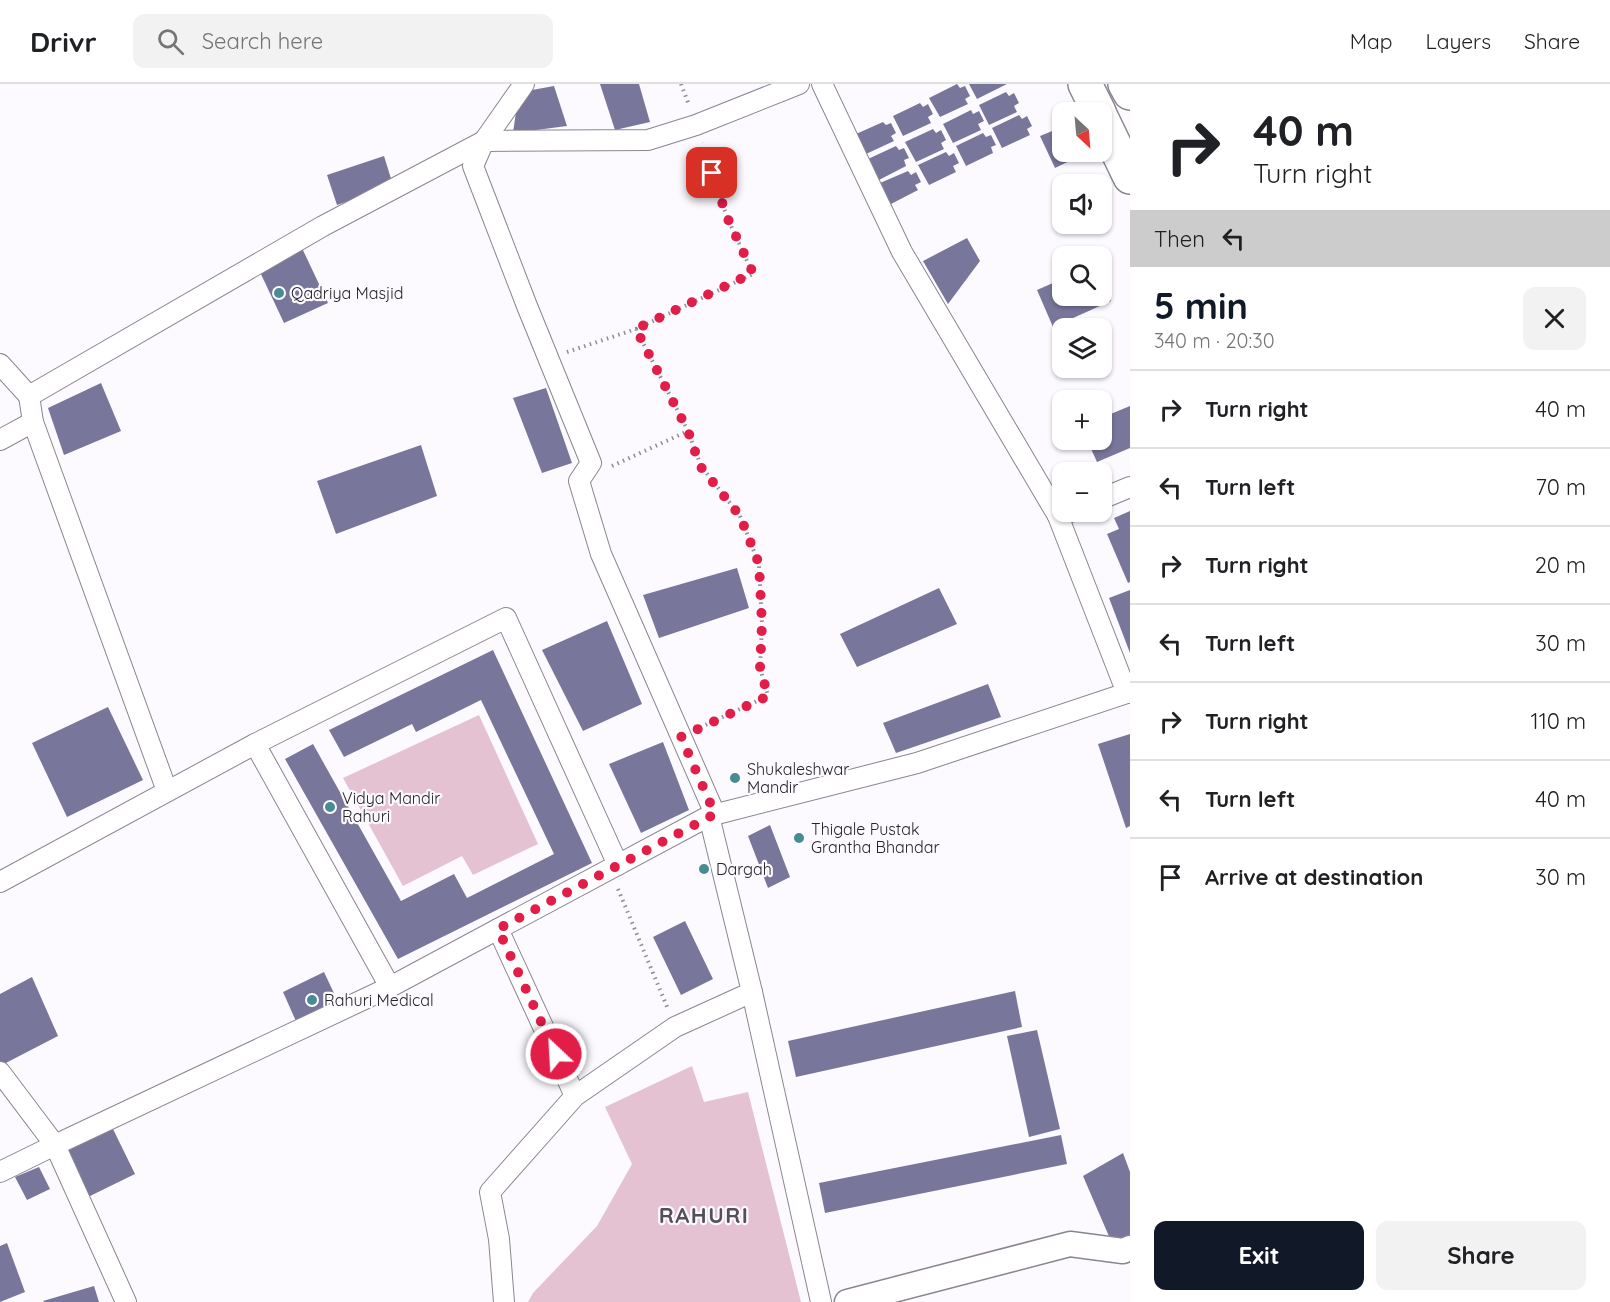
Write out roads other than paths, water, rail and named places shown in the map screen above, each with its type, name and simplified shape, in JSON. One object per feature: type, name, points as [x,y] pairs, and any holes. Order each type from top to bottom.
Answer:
[{"type":"highway","points":[[1085,84],[1094,102]]},
{"type":"highway","points":[[1125,84],[1130,93]]},
{"type":"highway","points":[[1112,140],[1130,177]]},
{"type":"street","points":[[524,84],[484,141],[472,166],[591,463],[579,481],[601,554],[681,737],[712,815],[821,1302]]},
{"type":"street","points":[[29,396],[322,226],[484,141],[648,140],[696,125],[799,84]]},
{"type":"street","points":[[822,84],[902,252],[1052,495]]},
{"type":"street","points":[[0,364],[29,396],[33,422],[167,791]]},
{"type":"street","points":[[0,440],[33,422]]},
{"type":"street","points":[[1112,494],[1130,487]]},
{"type":"street","points":[[0,1172],[390,987],[712,815],[916,763],[1129,692],[1067,522]]},
{"type":"street","points":[[0,882],[255,744],[506,618],[614,867]]},
{"type":"street","points":[[255,744],[390,987]]},
{"type":"street","points":[[498,929],[575,1096]]},
{"type":"street","points":[[504,1302],[499,1239],[490,1192],[575,1096],[675,1027],[752,992]]},
{"type":"street","points":[[0,1072],[56,1144],[126,1302]]},
{"type":"street","points":[[847,1302],[1070,1244],[1123,1251],[1130,1248]]},
{"type":"place","name":"Qadriya Masjid","points":[[279,293]]},
{"type":"place","name":"Shukaleshwar Mandir","points":[[735,778]]},
{"type":"place","name":"Vidya Mandir Rahuri","points":[[330,807]]},
{"type":"place","name":"Thigale Pustak Grantha Bhandar","points":[[799,838]]},
{"type":"place","name":"Dargah","points":[[704,869]]},
{"type":"place","name":"Rahuri Medical","points":[[312,1000]]},
{"type":"district","name":"RAHURI","points":[[704,1215]]}]
